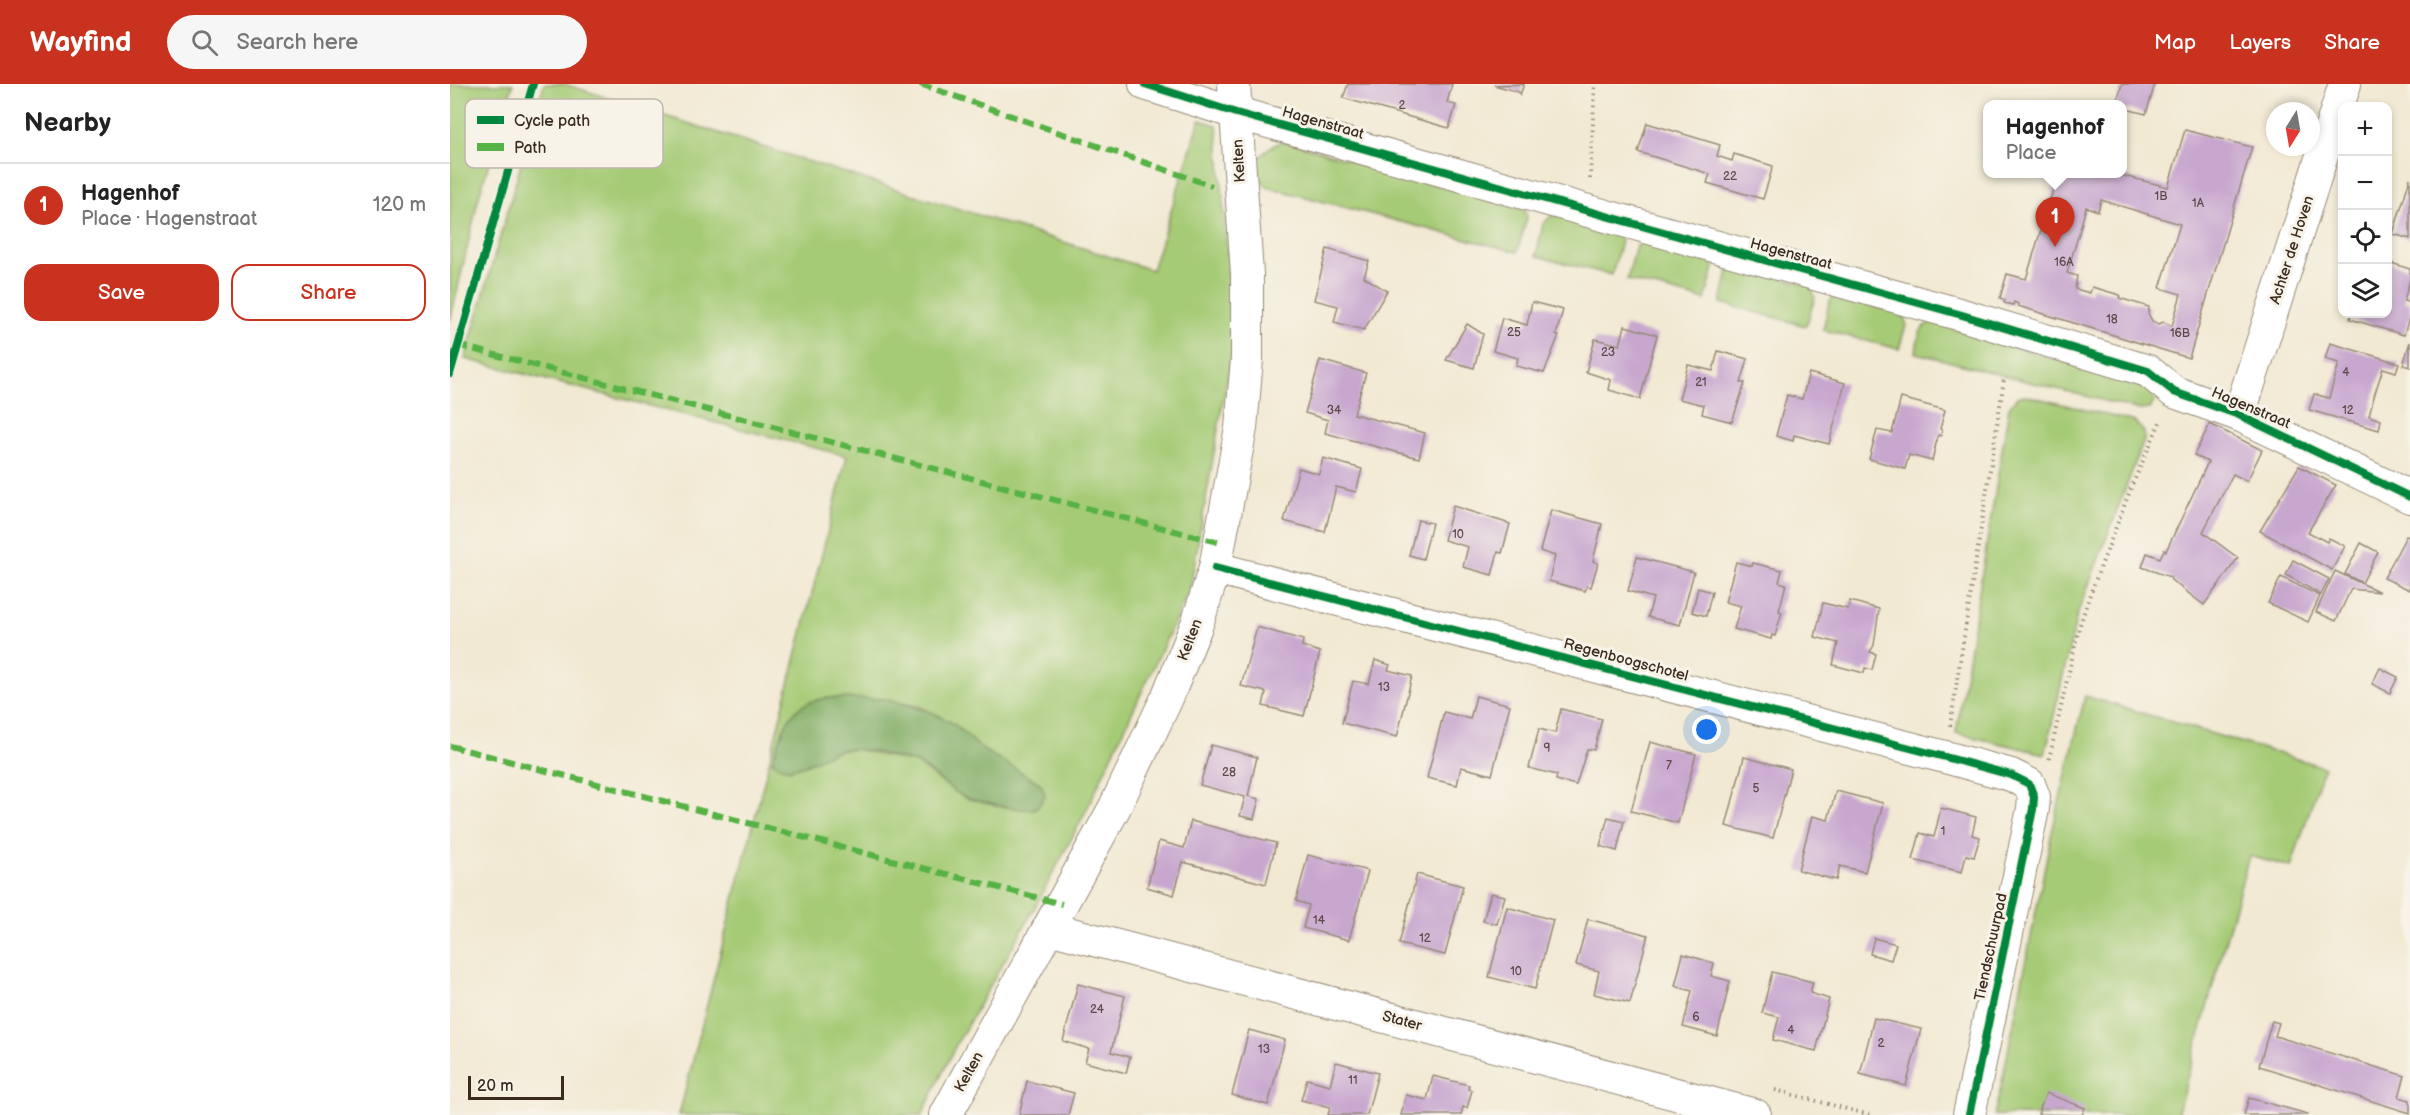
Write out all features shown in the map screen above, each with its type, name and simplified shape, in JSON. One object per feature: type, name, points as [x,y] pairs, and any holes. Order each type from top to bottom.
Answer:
[{"type":"street","name":"Hagenstraat","points":[[1145,84],[1235,98],[1588,212],[1962,315],[2137,368],[2148,372],[2174,392],[2239,415],[2410,497]]},
{"type":"street","name":"Achter de Hoven","points":[[2239,415],[2345,84]]},
{"type":"street","name":"Kelten","points":[[946,1115],[1114,807],[1167,698],[1197,624],[1215,567],[1241,428],[1247,359],[1246,274],[1235,98]]},
{"type":"street","name":"Regenboogschotel","points":[[1215,567],[1945,757],[2011,776],[2029,784]]},
{"type":"street","name":"Tiendschuurpad","points":[[1969,1115],[2033,809],[2034,797],[2029,784]]},
{"type":"street","name":"Stater","points":[[1049,928],[1755,1115]]},
{"type":"path","points":[[1588,212],[1595,84]]},
{"type":"path","points":[[1945,757],[2004,380]]},
{"type":"path","points":[[2029,784],[2048,762],[2079,628],[2089,597],[2133,483],[2174,392]]},
{"type":"green space","points":[[450,84],[513,84],[508,99],[465,99],[465,168],[488,168],[450,322]]},
{"type":"green space","points":[[544,84],[564,84],[611,99],[540,99]]},
{"type":"green space","points":[[663,115],[1152,270],[1200,120],[1217,125],[1234,339],[1190,589],[1084,815],[1033,911],[956,1045],[922,1115],[679,1115],[847,456],[465,359],[520,168],[663,168]],"holes":[[[829,698],[885,699],[920,707],[954,724],[983,750],[1041,784],[1034,809],[994,806],[992,803],[963,797],[915,763],[855,749],[836,751],[790,770],[772,762],[789,719],[804,705]]]},
{"type":"green space","points":[[1284,141],[1525,210],[1527,218],[1517,252],[1267,187],[1258,172],[1259,159],[1269,148]]},
{"type":"green space","points":[[1553,214],[1618,234],[1621,241],[1612,275],[1536,256],[1543,224]]},
{"type":"green space","points":[[1642,242],[1712,260],[1714,268],[1705,300],[1627,280],[1636,246]]},
{"type":"green space","points":[[1735,265],[1811,286],[1815,298],[1806,326],[1721,303],[1728,271]]},
{"type":"green space","points":[[1834,295],[1899,312],[1905,318],[1906,325],[1899,349],[1823,330],[1829,303]]},
{"type":"green space","points":[[1934,322],[2148,388],[2155,401],[2149,409],[2140,410],[1916,353],[1922,329]]},
{"type":"green space","points":[[2025,395],[2135,422],[2144,432],[2144,440],[2077,615],[2045,754],[1956,733],[2009,407],[2017,397]]},
{"type":"green space","points":[[2085,696],[2324,767],[2291,867],[2249,856],[2177,1115],[1994,1115],[2051,836]]},
{"type":"green space","points":[[828,698],[885,699],[929,711],[954,724],[983,750],[1041,784],[1045,795],[1036,808],[1028,810],[976,801],[962,796],[913,762],[862,749],[836,751],[799,767],[781,767],[772,762],[784,728],[795,711],[814,701]]},
{"type":"building","points":[[1348,84],[1452,84],[1447,103],[1456,105],[1449,128],[1343,98]]},
{"type":"building","points":[[1524,84],[1520,95],[1519,92],[1494,85]]},
{"type":"building","points":[[2122,84],[2155,84],[2146,114],[2127,109],[2127,100],[2117,100]]},
{"type":"building","points":[[1647,123],[1720,145],[1717,156],[1732,161],[1734,154],[1773,166],[1763,199],[1707,183],[1710,174],[1638,152]]},
{"type":"building","points":[[2185,130],[2252,147],[2189,358],[2018,306],[2014,302],[2013,305],[2004,303],[2005,300],[2000,298],[2007,274],[2026,279],[2057,178],[2127,177],[2168,187]],"holes":[[[2101,200],[2180,224],[2160,288],[2181,294],[2172,326],[2164,322],[2158,324],[2152,321],[2148,313],[2149,307],[2119,298],[2120,295],[2092,287],[2090,293],[2075,289],[2077,276],[2067,273],[2086,207],[2098,211]]]},
{"type":"building","points":[[2410,178],[2410,239],[2393,234]]},
{"type":"building","points":[[1327,249],[1369,261],[1364,277],[1387,291],[1364,330],[1334,322],[1338,306],[1314,300]]},
{"type":"building","points":[[2392,263],[2410,269],[2410,279],[2404,301],[2410,303],[2410,314],[2404,335],[2350,319],[2392,318]]},
{"type":"building","points":[[1532,302],[1563,310],[1556,335],[1559,336],[1544,373],[1516,366],[1518,358],[1493,351],[1502,318],[1527,325]]},
{"type":"building","points":[[1467,324],[1483,334],[1474,368],[1446,360]]},
{"type":"building","points":[[1625,326],[1657,335],[1640,399],[1609,390],[1611,380],[1586,372],[1595,339],[1620,345]]},
{"type":"building","points":[[2410,342],[2410,367],[2403,365]]},
{"type":"building","points":[[2330,343],[2399,363],[2396,372],[2383,368],[2375,393],[2369,416],[2381,420],[2379,430],[2309,410],[2314,394],[2329,398],[2339,363],[2325,359]]},
{"type":"building","points":[[1718,351],[1748,359],[1741,383],[1745,383],[1732,422],[1702,414],[1704,405],[1679,399],[1688,365],[1713,371]]},
{"type":"building","points":[[1320,360],[1366,373],[1354,414],[1425,433],[1419,458],[1325,433],[1328,420],[1305,413]]},
{"type":"building","points":[[1809,373],[1845,383],[1829,444],[1794,435],[1793,441],[1776,436],[1787,395],[1802,399]]},
{"type":"building","points":[[1901,398],[1945,410],[1940,429],[1942,430],[1941,436],[1938,435],[1932,461],[1909,455],[1905,469],[1869,459],[1877,430],[1892,433]]},
{"type":"building","points":[[2210,424],[2262,450],[2247,481],[2233,474],[2203,532],[2238,558],[2204,605],[2170,577],[2142,567],[2147,553],[2160,558],[2164,550],[2166,551],[2208,462],[2194,455]]},
{"type":"building","points":[[1323,458],[1362,469],[1356,492],[1336,487],[1325,532],[1284,521],[1299,468],[1319,474]]},
{"type":"building","points":[[2299,466],[2336,485],[2308,532],[2327,542],[2329,538],[2345,546],[2332,570],[2260,531]]},
{"type":"building","points":[[1453,506],[1510,524],[1502,553],[1498,552],[1492,575],[1463,567],[1468,547],[1444,540]]},
{"type":"building","points":[[1551,510],[1602,524],[1593,561],[1598,563],[1591,587],[1587,586],[1585,591],[1549,581],[1555,556],[1540,551]]},
{"type":"building","points":[[1418,520],[1432,523],[1423,559],[1409,555]]},
{"type":"building","points":[[2406,536],[2410,537],[2410,590],[2384,578]]},
{"type":"building","points":[[2361,543],[2378,552],[2362,583],[2345,574]]},
{"type":"building","points":[[1637,557],[1694,572],[1680,625],[1648,617],[1653,598],[1628,591]]},
{"type":"building","points":[[2293,560],[2329,579],[2321,595],[2286,575]]},
{"type":"building","points":[[1736,562],[1752,566],[1753,563],[1782,570],[1779,582],[1786,584],[1779,611],[1782,612],[1775,636],[1772,635],[1771,639],[1734,629],[1741,606],[1725,602]]},
{"type":"building","points":[[2335,571],[2380,592],[2351,589],[2336,621],[2316,612]]},
{"type":"building","points":[[2281,577],[2320,596],[2308,622],[2268,603]]},
{"type":"building","points":[[1698,588],[1712,592],[1706,616],[1692,612]]},
{"type":"building","points":[[1850,601],[1879,609],[1874,645],[1870,652],[1876,654],[1872,670],[1865,668],[1864,673],[1833,665],[1838,643],[1815,637],[1823,603],[1848,609]]},
{"type":"building","points":[[1257,627],[1303,640],[1302,646],[1320,652],[1304,716],[1263,706],[1266,692],[1241,686]]},
{"type":"building","points":[[1375,660],[1390,665],[1388,670],[1412,676],[1397,737],[1342,723],[1353,681],[1369,684]]},
{"type":"building","points":[[2380,668],[2398,677],[2390,693],[2372,684]]},
{"type":"building","points":[[1476,696],[1510,705],[1492,775],[1461,767],[1457,785],[1427,778],[1444,712],[1470,719]]},
{"type":"building","points":[[1561,709],[1602,719],[1594,750],[1587,749],[1576,785],[1556,780],[1557,775],[1529,768],[1539,729],[1555,733]]},
{"type":"building","points":[[1650,742],[1696,754],[1678,823],[1631,811]]},
{"type":"building","points":[[1211,745],[1257,757],[1248,796],[1259,799],[1254,819],[1240,816],[1245,797],[1200,785]]},
{"type":"building","points":[[1744,757],[1791,769],[1773,838],[1726,826]]},
{"type":"building","points":[[1836,791],[1883,803],[1865,872],[1840,866],[1836,880],[1798,870],[1812,816],[1828,820]]},
{"type":"building","points":[[1941,808],[1976,817],[1972,835],[1980,837],[1974,857],[1966,855],[1962,872],[1913,860],[1920,833],[1934,837]]},
{"type":"building","points":[[1608,817],[1624,821],[1617,851],[1600,846]]},
{"type":"building","points":[[1191,821],[1276,843],[1266,884],[1183,862],[1174,895],[1147,887],[1159,841],[1184,848]]},
{"type":"building","points":[[1308,855],[1368,871],[1349,940],[1303,928],[1309,905],[1296,901]]},
{"type":"building","points":[[1417,874],[1463,886],[1445,955],[1399,944]]},
{"type":"building","points":[[1491,893],[1505,896],[1497,924],[1483,921]]},
{"type":"building","points":[[1507,907],[1553,920],[1535,989],[1489,977]]},
{"type":"building","points":[[1588,919],[1648,935],[1630,1003],[1594,994],[1599,971],[1576,965]]},
{"type":"building","points":[[1874,938],[1896,944],[1891,960],[1870,954]]},
{"type":"building","points":[[1683,954],[1714,963],[1711,976],[1730,981],[1717,1036],[1683,1027],[1692,991],[1675,986]]},
{"type":"building","points":[[1772,972],[1813,982],[1810,993],[1829,999],[1816,1051],[1773,1040],[1779,1017],[1762,1013]]},
{"type":"building","points":[[1078,984],[1125,996],[1111,1052],[1130,1057],[1126,1073],[1085,1062],[1089,1049],[1063,1041]]},
{"type":"building","points":[[1874,1018],[1921,1029],[1906,1086],[1860,1074]]},
{"type":"building","points":[[2272,1021],[2279,1023],[2275,1036],[2405,1076],[2399,1097],[2410,1100],[2410,1113],[2259,1066]]},
{"type":"building","points":[[1249,1030],[1285,1040],[1268,1105],[1232,1095]]},
{"type":"building","points":[[1336,1062],[1378,1073],[1367,1115],[1328,1115],[1330,1107],[1301,1100],[1307,1079],[1330,1085]]},
{"type":"building","points":[[1433,1076],[1469,1085],[1468,1089],[1472,1090],[1467,1108],[1463,1107],[1461,1115],[1401,1115],[1406,1095],[1427,1100]]},
{"type":"building","points":[[1027,1081],[1074,1093],[1068,1115],[1019,1115]]},
{"type":"building","points":[[2046,1093],[2085,1108],[2082,1115],[2038,1114]]},
{"type":"building","points":[[2249,1098],[2308,1114],[2308,1115],[2244,1115]]},
{"type":"marked path","points":[[920,84],[1212,186]]},
{"type":"marked path","points":[[457,345],[1221,543]]},
{"type":"marked path","points":[[450,746],[1062,904]]},
{"type":"cycle path","points":[[529,99],[533,84]]},
{"type":"cycle path","points":[[1145,84],[1236,113],[1962,315],[2148,371],[2174,392],[2239,415],[2410,497]]},
{"type":"cycle path","points":[[450,374],[509,168]]},
{"type":"cycle path","points":[[1215,568],[1945,757],[2011,775],[2029,784],[2034,797],[2033,809],[1969,1115]]},
{"type":"place","name":"Hagenhof","points":[[2055,247]]}]
